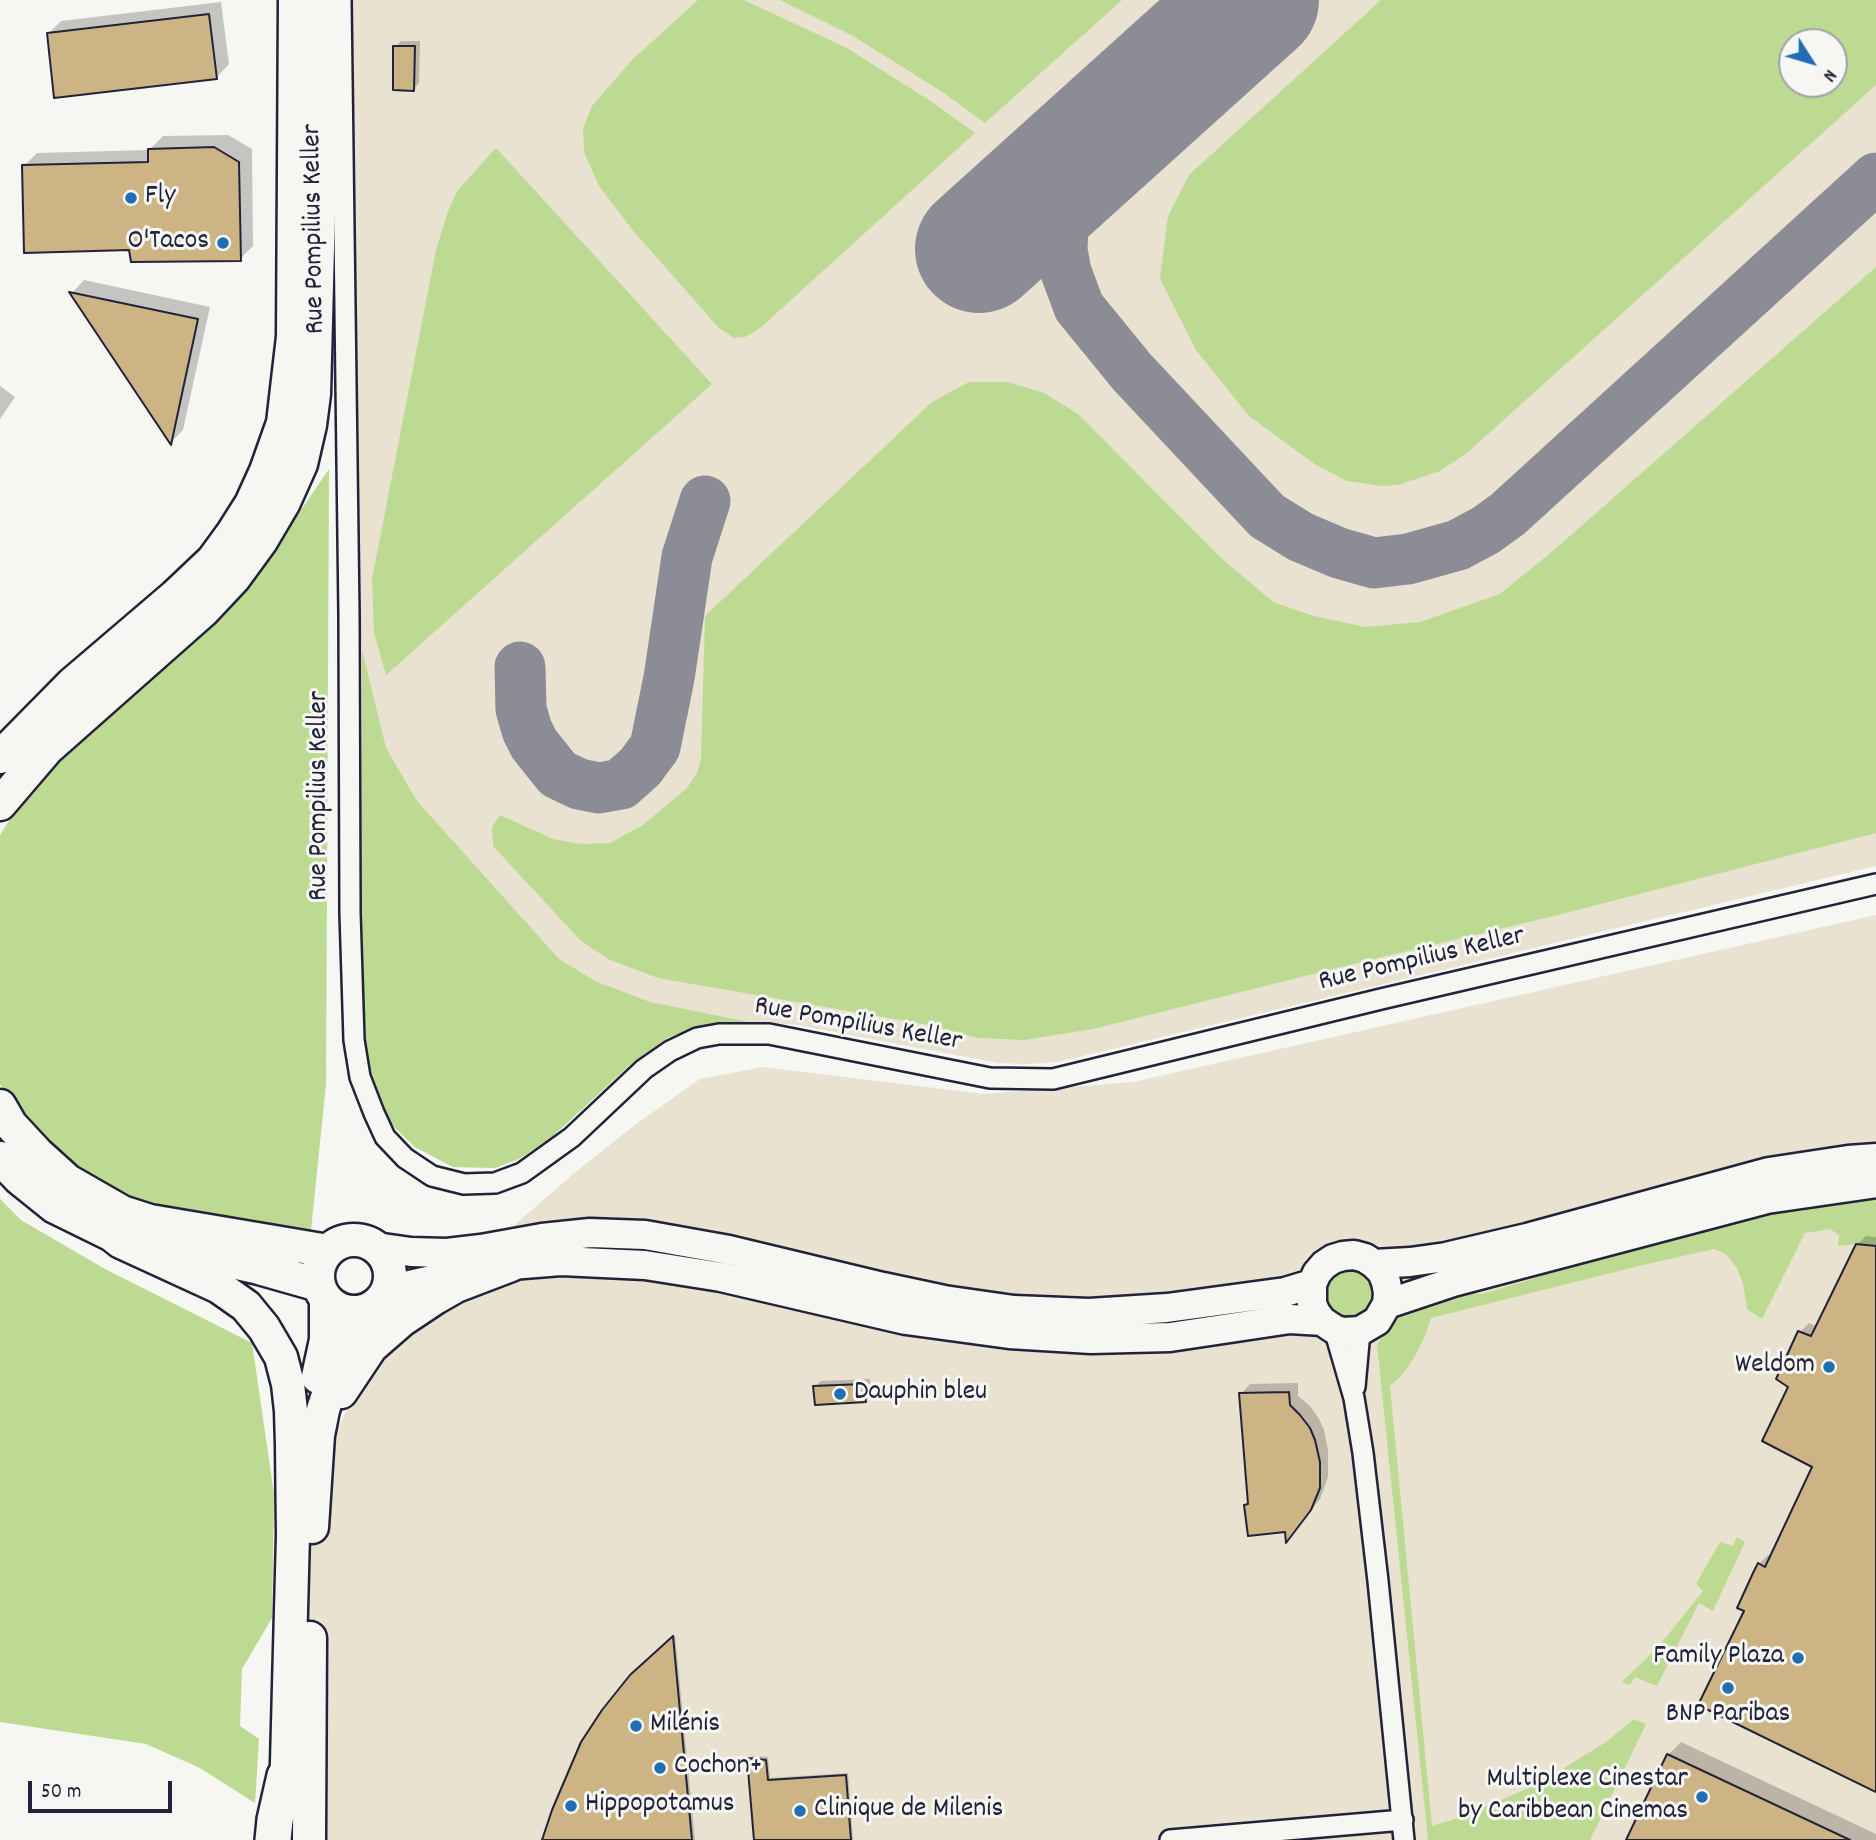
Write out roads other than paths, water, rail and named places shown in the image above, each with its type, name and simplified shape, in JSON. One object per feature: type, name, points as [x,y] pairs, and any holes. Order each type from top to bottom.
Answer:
[{"type":"highway","points":[[273,1840],[285,1776]]},
{"type":"main road","points":[[0,757],[72,684],[213,560],[251,504],[270,461],[283,423],[293,337],[295,0]]},
{"type":"main road","points":[[0,804],[47,749],[203,611],[234,578],[273,522],[301,464],[314,394],[319,211],[320,0]]},
{"type":"main road","points":[[0,1106],[19,1134],[68,1181],[122,1212],[150,1221],[328,1251]]},
{"type":"main road","points":[[0,1158],[19,1178],[55,1206],[121,1242],[219,1287],[246,1306],[264,1328],[281,1357],[288,1384],[291,1411],[293,1535]]},
{"type":"main road","points":[[1374,1264],[1446,1257],[1527,1238],[1769,1172],[1876,1158]]},
{"type":"main road","points":[[1387,1304],[1453,1282],[1767,1199],[1876,1183]]},
{"type":"main road","points":[[376,1247],[447,1253],[590,1233],[645,1235],[729,1250],[944,1300],[1014,1310],[1089,1313],[1167,1308],[1285,1292],[1312,1284]]},
{"type":"main road","points":[[112,1235],[259,1268],[323,1292],[336,1308],[349,1312],[374,1304],[417,1283],[511,1265],[561,1261],[645,1265],[721,1277],[906,1320],[1009,1334],[1091,1339],[1170,1337],[1290,1319],[1339,1327],[1377,1321],[1387,1304],[1386,1282],[1382,1272],[1365,1258],[1354,1255],[1333,1259],[1317,1273],[1312,1284],[1312,1304],[1316,1313],[1339,1327]]},
{"type":"main road","points":[[286,1840],[285,1776],[296,1488],[302,1443],[326,1340],[319,1267],[328,1251],[336,1245],[357,1240],[376,1247],[388,1261],[389,1288],[374,1304],[341,1355],[323,1410],[318,1435],[310,1580],[309,1840]]},
{"type":"main road","points":[[315,1476],[337,1400],[346,1382],[371,1347],[394,1326],[435,1298],[456,1286],[511,1265]]},
{"type":"street","name":"Rue Pompilius Keller","points":[[341,0],[350,901],[354,1040],[360,1077],[385,1137],[405,1158],[432,1175],[464,1184],[495,1183],[522,1173],[572,1137],[644,1069],[670,1051],[697,1038],[719,1034],[769,1034],[990,1078],[1053,1079],[1381,999],[1876,884]]},
{"type":"street","points":[[1339,1327],[1354,1398]]},
{"type":"street","points":[[1339,1327],[1354,1398],[1375,1556],[1404,1840]]},
{"type":"street","points":[[1170,1840],[1403,1820]]},
{"type":"place","name":"Fly","points":[[131,198]]},
{"type":"place","name":"O'Tacos","points":[[223,243]]},
{"type":"place","name":"Weldom","points":[[1829,1367]]},
{"type":"place","name":"Dauphin bleu","points":[[840,1394]]},
{"type":"place","name":"Family Plaza","points":[[1798,1658]]},
{"type":"place","name":"BNP Paribas","points":[[1728,1688]]},
{"type":"place","name":"Milénis","points":[[636,1726]]},
{"type":"place","name":"Cochon+","points":[[660,1768]]},
{"type":"place","name":"Multiplexe Cinestar by Caribbean Cinemas","points":[[1702,1797]]},
{"type":"place","name":"Hippopotamus","points":[[571,1806]]},
{"type":"place","name":"Clinique de Milenis","points":[[800,1811]]}]
